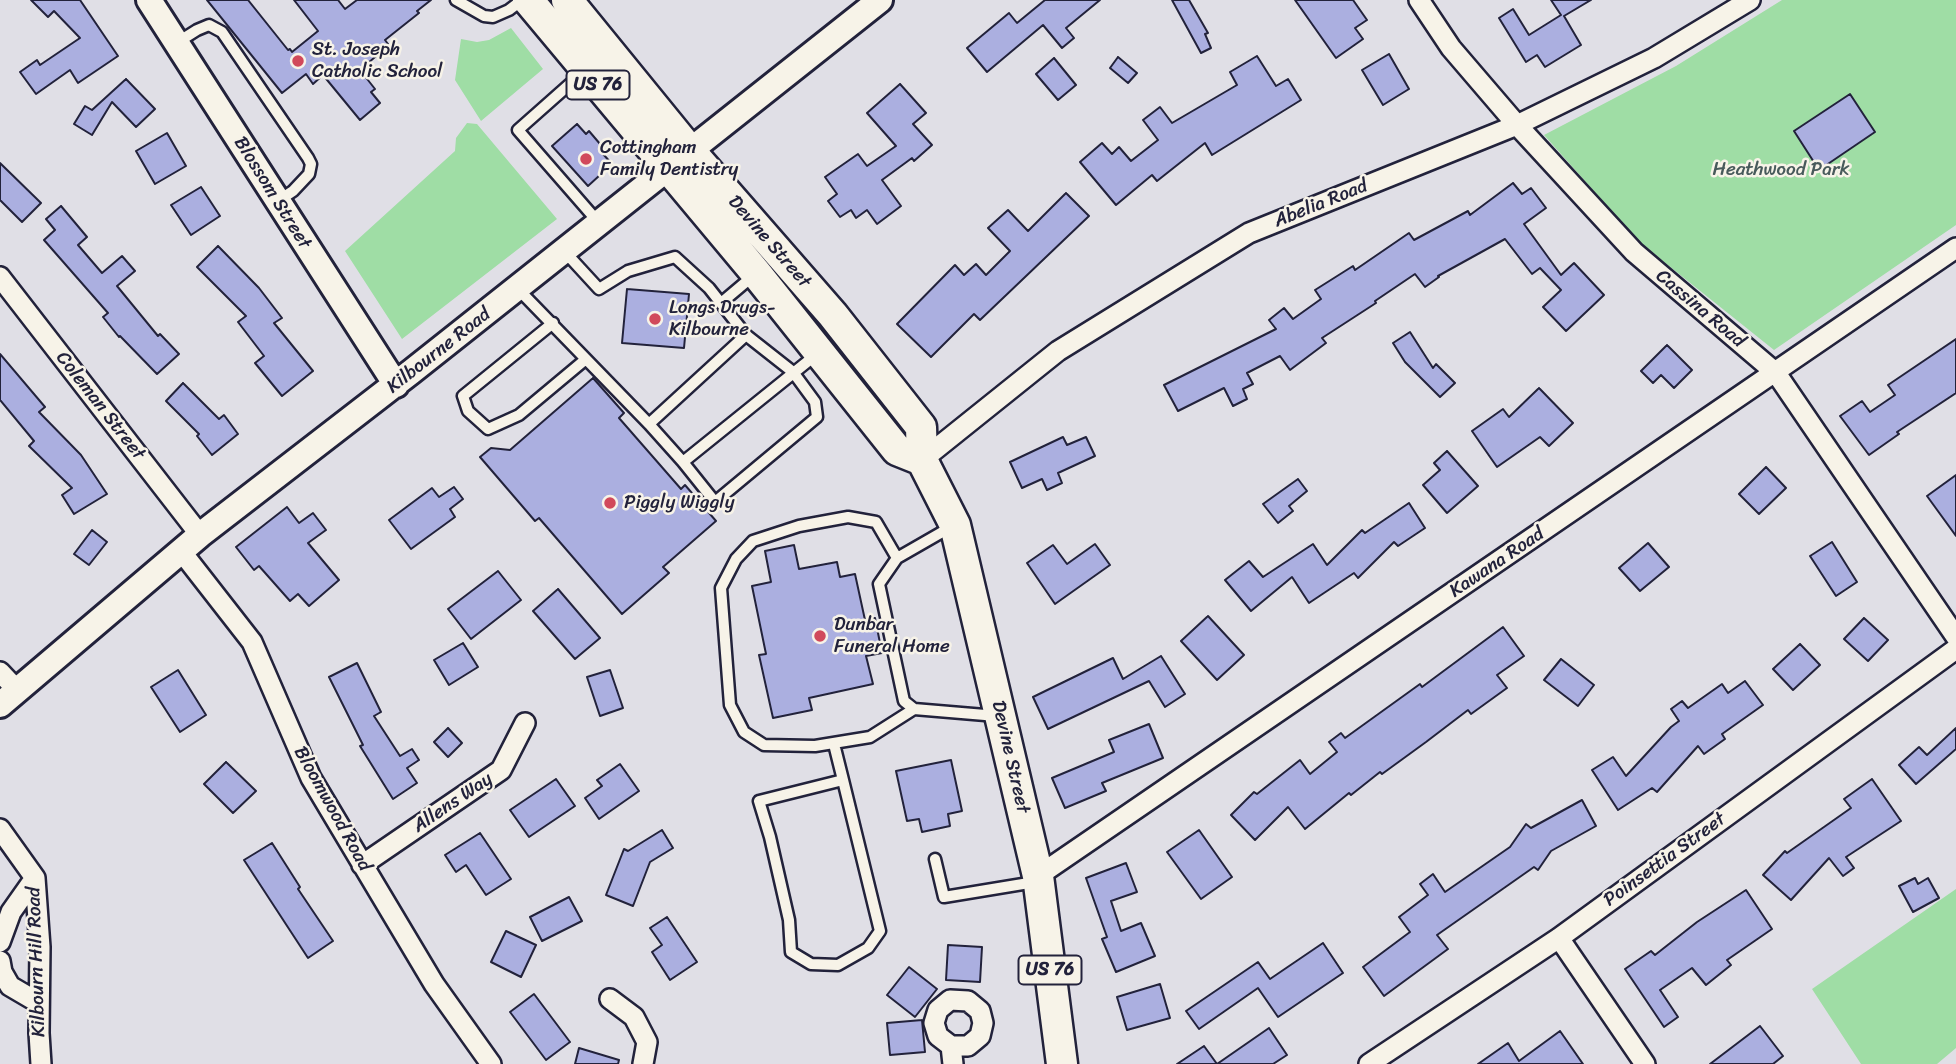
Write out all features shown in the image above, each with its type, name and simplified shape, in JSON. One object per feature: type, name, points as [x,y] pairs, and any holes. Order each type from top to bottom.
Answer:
[{"type":"main road","name":"Devine Street","points":[[528,0],[601,65],[679,160],[847,333],[921,427],[922,460],[955,525],[1039,879],[1062,1064]]},
{"type":"main road","name":"Devine Street","points":[[567,0],[601,65]]},
{"type":"main road","name":"Devine Street","points":[[679,160],[756,273],[897,450],[922,460]]},
{"type":"main road","points":[[820,352],[847,333]]},
{"type":"street","name":"Blossom Street","points":[[149,0],[396,384]]},
{"type":"street","name":"Kilbourne Road","points":[[8,698],[200,535],[396,384],[880,0]]},
{"type":"street","name":"Cassina Road","points":[[1419,0],[1451,48],[1517,125],[1634,252],[1776,373],[1956,637]]},
{"type":"street","name":"Abelia Road","points":[[922,460],[1058,351],[1249,233],[1517,125],[1654,58],[1750,0]]},
{"type":"street","name":"Kawana Road","points":[[1039,879],[1956,248]]},
{"type":"street","name":"Coleman Street","points":[[0,277],[200,535]]},
{"type":"street","name":"Bloomwood Road","points":[[181,551],[252,642],[311,778],[434,984],[491,1064]]},
{"type":"street","name":"Poinsettia Street","points":[[1369,1064],[1559,938],[1956,649]]},
{"type":"street","points":[[0,672],[8,698]]},
{"type":"street","name":"Allens Way","points":[[362,865],[501,770],[524,723]]},
{"type":"street","name":"Kilbourn Hill Road","points":[[0,829],[35,878],[40,947],[41,1064]]},
{"type":"street","points":[[0,942],[10,912],[35,878]]},
{"type":"street","points":[[1559,938],[1645,1064]]},
{"type":"street","points":[[0,961],[2,972],[10,986],[39,1003]]},
{"type":"street","points":[[610,999],[634,1017],[647,1042],[643,1064]]},
{"type":"lane","points":[[456,0],[484,16],[493,17],[522,0]]},
{"type":"lane","points":[[177,43],[209,25],[222,32],[308,159],[311,164],[309,174],[293,191],[277,201]]},
{"type":"lane","points":[[599,224],[518,130],[571,83],[601,65]]},
{"type":"lane","points":[[518,288],[649,424],[715,502],[817,417],[816,402],[793,372],[746,335],[709,288],[676,257],[628,271],[599,289],[564,251]]},
{"type":"lane","points":[[721,303],[756,273]]},
{"type":"lane","points":[[553,323],[463,396],[468,411],[488,429],[519,415],[586,359]]},
{"type":"lane","points":[[649,424],[746,335]]},
{"type":"lane","points":[[683,462],[820,352]]},
{"type":"lane","points":[[897,558],[876,522],[848,517],[799,526],[753,541],[736,559],[721,588],[730,705],[744,732],[764,746],[815,746],[870,737],[914,709]]},
{"type":"lane","points":[[955,525],[897,558],[879,583],[904,701],[914,709],[1000,716]]},
{"type":"lane","points":[[834,744],[843,780],[880,931],[868,948],[838,965],[811,964],[791,953],[789,920],[759,801],[843,780]]},
{"type":"lane","points":[[935,859],[944,897],[1039,879]]},
{"type":"green space","name":"Heathwood Park","points":[[1782,0],[1956,0],[1956,225],[1774,350],[1639,242],[1544,135],[1676,66]]},
{"type":"green space","points":[[511,28],[543,69],[481,121],[455,80],[461,39],[477,42],[489,40]]},
{"type":"green space","points":[[467,123],[477,124],[557,219],[402,339],[345,251],[455,151],[456,138]]},
{"type":"green space","points":[[1956,889],[1956,1048],[1937,1064],[1861,1064],[1812,989]]},
{"type":"building","points":[[31,0],[80,0],[118,56],[78,83],[70,70],[36,94],[20,72],[37,60],[40,65],[80,38],[54,11],[48,17]]},
{"type":"building","name":"St. Joseph Catholic School","points":[[207,0],[248,0],[292,52],[318,31],[294,0],[338,0],[345,9],[357,0],[431,0],[385,40],[388,44],[360,70],[375,89],[371,92],[380,103],[360,120],[323,75],[313,84],[306,74],[282,93]]},
{"type":"building","points":[[1045,0],[1100,0],[1066,28],[1074,38],[1062,48],[1043,25],[987,72],[967,48],[1009,13],[1017,23]]},
{"type":"building","points":[[1172,0],[1189,0],[1208,33],[1205,34],[1211,48],[1201,53]]},
{"type":"building","points":[[1295,0],[1353,0],[1367,20],[1355,28],[1363,39],[1336,58]]},
{"type":"building","points":[[1551,0],[1591,0],[1564,16],[1581,45],[1545,67],[1537,55],[1526,62],[1499,18],[1513,9],[1529,35],[1561,15]]},
{"type":"building","points":[[1389,54],[1409,89],[1383,105],[1362,70]]},
{"type":"building","points":[[1257,56],[1276,86],[1288,79],[1301,100],[1212,155],[1205,143],[1157,181],[1152,175],[1116,205],[1080,162],[1102,143],[1112,154],[1119,147],[1131,161],[1158,140],[1143,120],[1160,107],[1172,123],[1237,85],[1230,72]]},
{"type":"building","points":[[1118,57],[1137,73],[1128,83],[1110,68]]},
{"type":"building","points":[[1054,58],[1076,85],[1058,100],[1036,74]]},
{"type":"building","points":[[126,79],[155,109],[136,127],[112,102],[92,135],[74,124],[85,106],[92,110]]},
{"type":"building","points":[[900,84],[926,113],[913,124],[932,145],[914,161],[912,158],[882,180],[901,206],[877,224],[867,210],[856,218],[851,210],[840,217],[828,201],[837,194],[825,177],[858,154],[867,166],[896,146],[867,113]]},
{"type":"building","points":[[1850,94],[1875,132],[1819,170],[1794,131]]},
{"type":"building","name":"Cottingham Family Dentistry","points":[[577,124],[586,134],[589,131],[606,151],[603,154],[612,164],[588,186],[552,146]]},
{"type":"building","points":[[167,133],[186,166],[155,184],[136,151]]},
{"type":"building","points":[[0,163],[41,203],[22,222],[0,200]]},
{"type":"building","points":[[1513,183],[1522,194],[1531,188],[1546,208],[1524,224],[1561,275],[1574,263],[1604,295],[1566,331],[1543,307],[1561,290],[1540,268],[1532,274],[1505,239],[1438,276],[1425,287],[1415,274],[1322,338],[1326,343],[1290,370],[1280,356],[1247,373],[1253,384],[1243,389],[1247,399],[1233,406],[1224,388],[1178,411],[1164,385],[1276,329],[1269,320],[1284,308],[1293,319],[1321,299],[1315,290],[1353,266],[1355,270],[1409,233],[1414,240],[1468,211],[1470,215]]},
{"type":"building","points":[[201,187],[220,216],[191,235],[171,205]]},
{"type":"building","points":[[1066,193],[1089,216],[980,320],[974,314],[931,357],[897,324],[955,265],[964,275],[976,264],[986,275],[1010,251],[988,228],[1008,210],[1028,231]]},
{"type":"building","points":[[61,206],[87,237],[78,245],[102,273],[122,256],[135,271],[117,286],[158,336],[160,334],[179,354],[157,374],[119,337],[103,317],[108,313],[44,240],[55,230],[46,219]]},
{"type":"building","points":[[218,246],[259,288],[282,318],[274,323],[313,371],[282,396],[255,363],[264,356],[238,322],[246,316],[197,267]]},
{"type":"building","name":"Longs Drugs- Kilbourne","points":[[627,289],[689,294],[684,348],[622,343]]},
{"type":"building","points":[[1410,332],[1433,368],[1436,364],[1455,383],[1440,397],[1405,362],[1393,343]]},
{"type":"building","points":[[1956,339],[1956,393],[1897,432],[1899,434],[1869,455],[1840,416],[1862,401],[1870,412],[1895,395],[1888,385]]},
{"type":"building","points":[[1667,345],[1692,370],[1674,388],[1661,375],[1653,383],[1641,371]]},
{"type":"building","points":[[0,354],[45,407],[39,412],[81,455],[107,494],[74,514],[62,495],[72,488],[29,446],[34,441],[0,400]]},
{"type":"building","name":"Piggly Wiggly","points":[[593,378],[624,413],[619,418],[681,489],[685,485],[716,521],[663,567],[669,573],[622,614],[539,518],[535,521],[480,457],[491,448],[510,450]]},
{"type":"building","points":[[183,383],[219,419],[224,415],[238,434],[212,455],[197,436],[199,434],[166,401]]},
{"type":"building","points":[[1539,388],[1573,423],[1549,446],[1540,437],[1497,467],[1472,431],[1503,409],[1509,417]]},
{"type":"building","points":[[1063,437],[1067,445],[1086,437],[1095,456],[1058,473],[1062,483],[1047,490],[1042,479],[1022,488],[1010,462]]},
{"type":"building","points":[[1447,451],[1478,486],[1447,513],[1423,485],[1440,470],[1434,463]]},
{"type":"building","points":[[1766,467],[1786,488],[1759,514],[1739,494]]},
{"type":"building","points":[[1956,475],[1956,536],[1927,496]]},
{"type":"building","points":[[1298,479],[1307,491],[1289,506],[1293,511],[1278,523],[1263,504]]},
{"type":"building","points":[[454,487],[463,499],[450,509],[455,517],[411,549],[389,520],[432,488],[439,497]]},
{"type":"building","points":[[1409,503],[1425,528],[1398,546],[1394,542],[1358,578],[1354,573],[1309,603],[1292,577],[1251,611],[1225,580],[1249,561],[1263,577],[1313,544],[1327,565],[1362,530],[1365,533]]},
{"type":"building","points":[[287,507],[299,523],[313,513],[326,530],[308,543],[339,580],[309,606],[298,594],[290,601],[259,566],[254,570],[236,547]]},
{"type":"building","points":[[92,530],[107,542],[89,565],[74,554]]},
{"type":"building","points":[[1832,542],[1857,582],[1836,596],[1810,556]]},
{"type":"building","points":[[1648,543],[1669,567],[1640,591],[1619,568]]},
{"type":"building","points":[[1095,544],[1110,565],[1055,604],[1027,563],[1053,545],[1067,564]]},
{"type":"building","name":"Dunbar Funeral Home","points":[[794,545],[799,569],[837,562],[840,577],[855,574],[865,620],[875,618],[882,653],[866,656],[873,684],[809,698],[812,710],[773,718],[759,655],[766,654],[752,586],[771,582],[765,551]]},
{"type":"building","points":[[498,571],[521,600],[471,639],[448,609]]},
{"type":"building","points":[[558,589],[600,638],[575,659],[533,611]]},
{"type":"building","points":[[1208,616],[1244,655],[1217,680],[1181,641]]},
{"type":"building","points":[[1864,618],[1888,640],[1868,661],[1844,639]]},
{"type":"building","points":[[1503,627],[1524,656],[1497,675],[1507,688],[1471,714],[1468,710],[1382,774],[1380,772],[1351,795],[1349,793],[1305,829],[1288,807],[1255,840],[1231,815],[1254,792],[1257,794],[1300,760],[1310,774],[1337,752],[1329,742],[1341,733],[1345,738],[1420,684],[1422,687]]},
{"type":"building","points":[[463,643],[478,667],[449,685],[434,660]]},
{"type":"building","points":[[1800,644],[1820,665],[1793,690],[1773,669]]},
{"type":"building","points":[[1161,656],[1185,694],[1165,707],[1149,681],[1048,729],[1033,697],[1113,658],[1123,679]]},
{"type":"building","points":[[1561,659],[1594,685],[1578,706],[1544,680]]},
{"type":"building","points":[[357,663],[381,712],[374,716],[400,756],[412,749],[419,760],[407,768],[417,783],[393,799],[360,746],[363,745],[329,677]]},
{"type":"building","points":[[178,670],[206,715],[180,732],[151,687]]},
{"type":"building","points":[[610,670],[623,708],[600,716],[587,677]]},
{"type":"building","points":[[1745,681],[1763,705],[1722,734],[1725,739],[1704,754],[1698,746],[1657,792],[1652,788],[1618,810],[1592,770],[1613,757],[1626,776],[1679,721],[1671,709],[1682,701],[1688,708],[1722,684],[1728,693]]},
{"type":"building","points":[[1149,724],[1163,758],[1102,783],[1106,791],[1065,808],[1052,778],[1114,752],[1109,740]]},
{"type":"building","points":[[448,728],[462,743],[448,757],[434,742]]},
{"type":"building","points":[[1956,728],[1956,749],[1916,784],[1899,765],[1919,747],[1927,755]]},
{"type":"building","points":[[951,760],[962,811],[948,814],[950,826],[922,832],[919,819],[907,821],[896,771]]},
{"type":"building","points":[[226,762],[256,791],[233,813],[204,784]]},
{"type":"building","points":[[620,764],[639,791],[599,819],[585,798],[602,786],[597,780]]},
{"type":"building","points":[[556,779],[575,806],[529,837],[510,810]]},
{"type":"building","points":[[1872,779],[1901,821],[1846,857],[1854,868],[1843,876],[1829,858],[1791,900],[1763,875],[1785,851],[1787,853],[1851,808],[1844,799]]},
{"type":"building","points":[[1582,800],[1596,826],[1551,851],[1538,870],[1534,867],[1437,935],[1448,949],[1384,996],[1363,967],[1410,932],[1399,917],[1428,895],[1420,884],[1433,874],[1445,892],[1510,847],[1526,824],[1531,828]]},
{"type":"building","points":[[662,830],[673,848],[650,862],[633,906],[606,895],[624,849],[628,851]]},
{"type":"building","points":[[1199,830],[1232,877],[1201,899],[1167,852]]},
{"type":"building","points":[[480,833],[511,879],[486,895],[466,865],[456,872],[445,855]]},
{"type":"building","points":[[272,843],[300,887],[298,889],[333,941],[308,958],[244,860]]},
{"type":"building","points":[[1126,863],[1137,892],[1111,901],[1121,931],[1141,923],[1155,956],[1116,972],[1102,939],[1107,937],[1086,878]]},
{"type":"building","points":[[1915,878],[1918,884],[1928,878],[1939,898],[1913,912],[1899,886]]},
{"type":"building","points":[[1746,890],[1772,929],[1727,960],[1731,965],[1706,985],[1692,968],[1660,990],[1678,1017],[1664,1027],[1625,969],[1651,951],[1655,955],[1697,922]]},
{"type":"building","points":[[569,897],[582,921],[542,941],[530,917]]},
{"type":"building","points":[[667,917],[697,962],[670,980],[652,952],[662,945],[650,928]]},
{"type":"building","points":[[506,931],[536,945],[521,977],[491,962]]},
{"type":"building","points":[[1323,943],[1343,973],[1278,1017],[1258,988],[1199,1029],[1186,1011],[1258,962],[1270,979]]},
{"type":"building","points":[[948,945],[982,947],[980,982],[946,980]]},
{"type":"building","points":[[909,967],[937,989],[915,1017],[887,995]]},
{"type":"building","points":[[1160,984],[1170,1018],[1127,1030],[1117,997]]},
{"type":"building","points":[[534,994],[570,1042],[546,1060],[510,1012]]},
{"type":"building","points":[[922,1020],[925,1052],[890,1055],[887,1023]]},
{"type":"building","points":[[1760,1026],[1783,1056],[1773,1064],[1710,1064]]},
{"type":"building","points":[[1269,1028],[1287,1055],[1273,1064],[1217,1064]]},
{"type":"building","points":[[1560,1031],[1583,1064],[1478,1064],[1508,1043],[1519,1061]]},
{"type":"building","points":[[1204,1046],[1217,1064],[1177,1064]]},
{"type":"building","points":[[579,1048],[619,1060],[618,1064],[575,1064]]},
{"type":"place","name":"St. Joseph Catholic School","points":[[298,61]]},
{"type":"place","name":"Cottingham Family Dentistry","points":[[586,159]]},
{"type":"place","name":"Longs Drugs- Kilbourne","points":[[655,319]]},
{"type":"place","name":"Piggly Wiggly","points":[[610,503]]},
{"type":"place","name":"Dunbar Funeral Home","points":[[820,636]]}]
